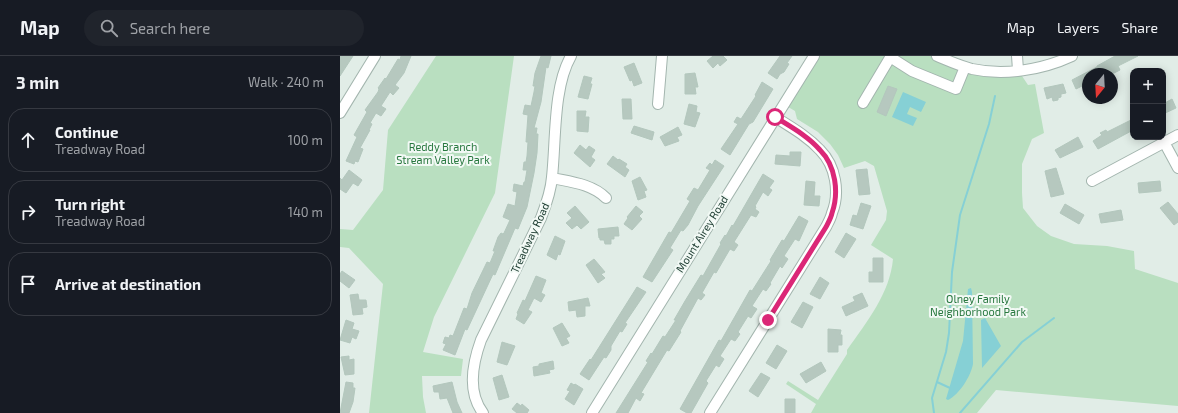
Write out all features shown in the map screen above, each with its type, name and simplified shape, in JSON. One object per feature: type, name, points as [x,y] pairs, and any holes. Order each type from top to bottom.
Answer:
[{"type":"street","points":[[340,113],[376,56]]},
{"type":"street","name":"Treadway Road","points":[[483,413],[474,392],[473,381],[475,356],[481,340],[541,218],[547,200],[552,178],[562,74],[571,56]]},
{"type":"street","points":[[658,104],[662,56]]},
{"type":"street","name":"Mount Airey Road","points":[[592,413],[814,56]]},
{"type":"street","points":[[863,103],[890,56],[912,70],[956,89],[965,67]]},
{"type":"street","points":[[938,56],[965,67],[996,71],[1018,70],[1043,66],[1072,56]]},
{"type":"street","points":[[1017,56],[1018,70]]},
{"type":"street","points":[[710,413],[826,227],[834,205],[835,183],[831,166],[827,158],[812,142],[775,117]]},
{"type":"street","points":[[1092,181],[1178,135]]},
{"type":"street","points":[[1164,142],[1178,168]]},
{"type":"street","points":[[552,178],[590,187],[600,192],[606,198]]},
{"type":"green space","name":"Reddy Branch Stream Valley Park","points":[[436,56],[514,56],[495,193],[434,317],[423,352],[463,359],[461,376],[422,376],[423,397],[426,413],[369,413],[383,284],[349,248],[340,247],[340,229],[353,230],[383,190],[388,130]]},
{"type":"green space","name":"Olney Family Neighborhood Park","points":[[814,56],[937,56],[965,67],[1018,70],[1028,85],[1035,84],[1044,133],[1032,139],[1022,164],[1023,208],[1037,226],[1051,236],[1074,244],[1107,246],[1134,251],[1135,269],[1178,283],[1178,406],[996,390],[977,413],[811,413],[816,404],[786,384],[788,381],[818,400],[847,354],[847,350],[876,307],[887,284],[893,259],[871,245],[886,220],[887,211],[874,166],[865,161],[844,168],[838,155],[830,144],[818,132],[797,119],[795,111],[783,104]]},
{"type":"water","points":[[903,92],[926,102],[921,112],[910,107],[907,114],[917,118],[913,126],[892,117]]},
{"type":"water","points":[[971,288],[972,369],[964,385],[952,398],[948,400],[946,399],[963,341],[968,289]]},
{"type":"water","points":[[985,318],[1001,346],[982,368],[981,320]]},
{"type":"building","points":[[340,56],[353,56],[340,76]]},
{"type":"building","points":[[401,56],[411,56],[404,73],[395,85],[399,88],[393,95],[390,92],[381,106],[386,109],[381,116],[376,113],[370,123],[372,124],[370,130],[360,148],[363,149],[358,162],[355,161],[354,164],[346,161],[357,137],[354,135],[367,112],[365,110],[398,59],[400,60]]},
{"type":"building","points":[[541,56],[551,56],[548,68],[546,67],[541,102],[534,128],[537,128],[536,134],[538,134],[537,153],[527,207],[518,229],[515,228],[495,275],[493,274],[467,330],[465,329],[455,355],[443,350],[446,344],[443,343],[445,337],[449,338],[450,335],[453,336],[464,308],[467,309],[472,293],[487,262],[490,263],[495,251],[493,251],[498,237],[501,233],[504,233],[510,220],[503,217],[508,204],[515,206],[517,192],[513,191],[514,184],[523,186],[525,182],[527,170],[523,170],[524,162],[526,162],[527,156],[528,142],[526,142],[528,115],[523,114],[525,105],[531,106],[535,86],[533,86],[535,73]]},
{"type":"building","points":[[713,56],[723,56],[727,60],[720,66],[718,63],[713,68],[707,61]]},
{"type":"building","points":[[780,56],[792,56],[787,63],[789,64],[784,72],[780,74],[777,79],[768,73]]},
{"type":"building","points":[[1115,56],[1138,56],[1118,66],[1120,70],[1118,71],[1118,68],[1095,68]]},
{"type":"building","points":[[634,63],[642,83],[634,86],[632,80],[630,81],[624,67]]},
{"type":"building","points":[[695,73],[698,87],[695,87],[696,94],[685,94],[685,74]]},
{"type":"building","points":[[1082,75],[1082,86],[1076,89],[1072,80]]},
{"type":"building","points":[[584,76],[592,78],[588,99],[578,97]]},
{"type":"building","points":[[762,82],[773,89],[753,122],[749,124],[730,155],[721,149],[738,124],[734,122],[737,117],[741,119],[756,96],[755,95]]},
{"type":"building","points":[[1063,84],[1066,93],[1061,94],[1061,97],[1058,98],[1058,100],[1053,101],[1052,97],[1047,99],[1044,88]]},
{"type":"building","points":[[888,86],[897,89],[886,116],[877,112]]},
{"type":"building","points":[[622,99],[631,99],[632,119],[623,119]]},
{"type":"building","points":[[1172,99],[1176,108],[1166,113],[1166,102]]},
{"type":"building","points":[[689,104],[697,106],[696,112],[700,113],[695,127],[684,124]]},
{"type":"building","points":[[577,111],[586,111],[585,117],[589,117],[588,132],[577,131]]},
{"type":"building","points":[[1130,120],[1130,132],[1098,149],[1093,141],[1102,135],[1100,133],[1106,130],[1107,132]]},
{"type":"building","points":[[634,126],[654,132],[652,140],[631,133]]},
{"type":"building","points":[[678,127],[682,135],[677,137],[679,141],[665,146],[660,137]]},
{"type":"building","points":[[1078,137],[1083,147],[1060,158],[1055,150]]},
{"type":"building","points":[[580,145],[586,150],[589,146],[595,150],[591,157],[595,160],[590,167],[574,153]]},
{"type":"building","points":[[790,152],[801,152],[800,166],[775,164],[776,155],[790,156]]},
{"type":"building","points":[[613,156],[627,164],[625,167],[629,170],[625,177],[607,164]]},
{"type":"building","points":[[715,160],[724,166],[698,206],[688,225],[683,231],[681,230],[670,248],[673,250],[652,282],[643,277],[669,232],[671,233],[690,201],[687,199],[694,188],[698,190],[710,170],[706,168],[710,163],[712,165]]},
{"type":"building","points":[[1056,168],[1064,194],[1051,197],[1045,171]]},
{"type":"building","points":[[867,169],[870,194],[859,195],[856,170]]},
{"type":"building","points":[[349,170],[362,180],[358,186],[353,183],[346,193],[340,189],[340,178],[342,180]]},
{"type":"building","points":[[763,174],[774,181],[769,188],[772,190],[768,196],[763,192],[755,206],[755,209],[759,212],[756,217],[751,215],[734,242],[738,245],[734,251],[730,249],[716,273],[714,272],[702,293],[705,295],[701,300],[698,298],[680,331],[681,332],[669,351],[667,350],[641,393],[644,394],[640,401],[636,398],[628,413],[616,413],[648,362],[646,361],[651,353],[652,354],[663,336],[665,337],[676,320],[674,320],[701,275],[703,276],[721,244],[720,243],[732,225],[733,226]]},
{"type":"building","points":[[640,177],[647,190],[644,191],[646,197],[638,200],[632,181]]},
{"type":"building","points":[[806,181],[815,182],[814,196],[820,196],[819,206],[804,205]]},
{"type":"building","points":[[1160,181],[1161,191],[1139,193],[1138,183]]},
{"type":"building","points":[[1168,202],[1178,214],[1178,222],[1174,225],[1160,208]]},
{"type":"building","points":[[861,203],[871,206],[863,229],[850,225],[853,215],[857,216]]},
{"type":"building","points":[[1065,204],[1084,215],[1079,224],[1060,213]]},
{"type":"building","points":[[575,206],[589,222],[581,229],[577,225],[572,229],[566,223],[572,218],[567,213]]},
{"type":"building","points":[[636,206],[643,212],[639,216],[642,219],[632,230],[624,224],[628,218],[627,217]]},
{"type":"building","points":[[1121,210],[1123,220],[1101,223],[1099,214]]},
{"type":"building","points":[[799,216],[808,221],[799,241],[795,239],[784,256],[788,259],[782,268],[780,266],[770,283],[771,284],[766,291],[763,289],[752,306],[757,309],[751,318],[748,316],[738,332],[740,334],[735,341],[731,339],[720,356],[724,359],[719,367],[716,365],[706,381],[708,383],[691,413],[687,413],[680,409],[719,340],[721,341],[750,290],[752,291],[782,240],[784,241]]},
{"type":"building","points":[[618,227],[619,236],[614,236],[614,239],[611,239],[611,244],[605,244],[604,240],[600,240],[598,229]]},
{"type":"building","points":[[846,233],[856,239],[844,258],[835,252]]},
{"type":"building","points":[[555,236],[565,241],[560,255],[558,254],[556,260],[547,255]]},
{"type":"building","points":[[873,258],[883,258],[883,282],[869,282],[869,272],[873,272]]},
{"type":"building","points":[[594,259],[605,272],[601,274],[605,278],[598,283],[586,265]]},
{"type":"building","points":[[342,271],[355,280],[349,288],[340,281],[340,274]]},
{"type":"building","points":[[536,276],[546,280],[541,293],[545,295],[541,302],[534,298],[528,310],[532,312],[524,324],[516,319],[517,313],[523,300],[525,301]]},
{"type":"building","points":[[820,277],[829,283],[820,299],[810,294]]},
{"type":"building","points":[[637,287],[646,292],[625,323],[627,324],[622,332],[620,331],[606,358],[604,357],[589,380],[580,374],[590,359],[591,360]]},
{"type":"building","points":[[862,293],[868,306],[846,316],[842,307],[855,301],[853,297]]},
{"type":"building","points":[[358,294],[359,300],[366,300],[367,307],[362,308],[363,314],[353,315],[350,295]]},
{"type":"building","points":[[588,298],[590,306],[585,306],[585,316],[577,317],[576,310],[569,311],[568,302]]},
{"type":"building","points":[[803,302],[813,307],[802,328],[791,322]]},
{"type":"building","points":[[346,320],[354,323],[352,329],[359,331],[356,339],[352,337],[350,343],[340,340]]},
{"type":"building","points":[[562,323],[570,336],[566,338],[569,343],[562,346],[553,328]]},
{"type":"building","points":[[828,329],[841,330],[840,335],[842,335],[842,345],[838,345],[838,352],[828,352]]},
{"type":"building","points":[[502,342],[515,346],[507,365],[497,362]]},
{"type":"building","points":[[777,345],[787,351],[776,369],[766,363]]},
{"type":"building","points":[[349,356],[349,360],[354,359],[354,374],[345,375],[341,357]]},
{"type":"building","points":[[553,361],[554,369],[549,370],[550,373],[534,376],[533,367]]},
{"type":"building","points":[[821,362],[826,371],[806,383],[800,374]]},
{"type":"building","points":[[761,373],[770,378],[758,397],[749,391]]},
{"type":"building","points":[[502,375],[509,397],[499,400],[493,378]]},
{"type":"building","points":[[346,382],[353,383],[353,388],[355,388],[353,402],[349,413],[340,413]]},
{"type":"building","points":[[452,382],[457,402],[462,413],[453,413],[447,398],[440,399],[439,392],[434,392],[433,386]]},
{"type":"building","points":[[571,383],[583,389],[574,405],[565,399],[570,391],[567,390]]},
{"type":"building","points":[[785,399],[795,399],[795,413],[785,413]]},
{"type":"building","points":[[517,403],[521,406],[522,404],[529,410],[527,413],[517,413],[512,409]]},
{"type":"waterway","points":[[934,413],[932,398],[946,352],[949,333],[952,272],[960,215],[989,124],[995,96]]},
{"type":"waterway","points":[[960,413],[1022,342],[1054,318]]},
{"type":"waterway","points":[[937,382],[950,388]]},
{"type":"route","points":[[768,320],[826,227],[832,214],[836,192],[831,166],[821,150],[803,135],[775,117]]}]
